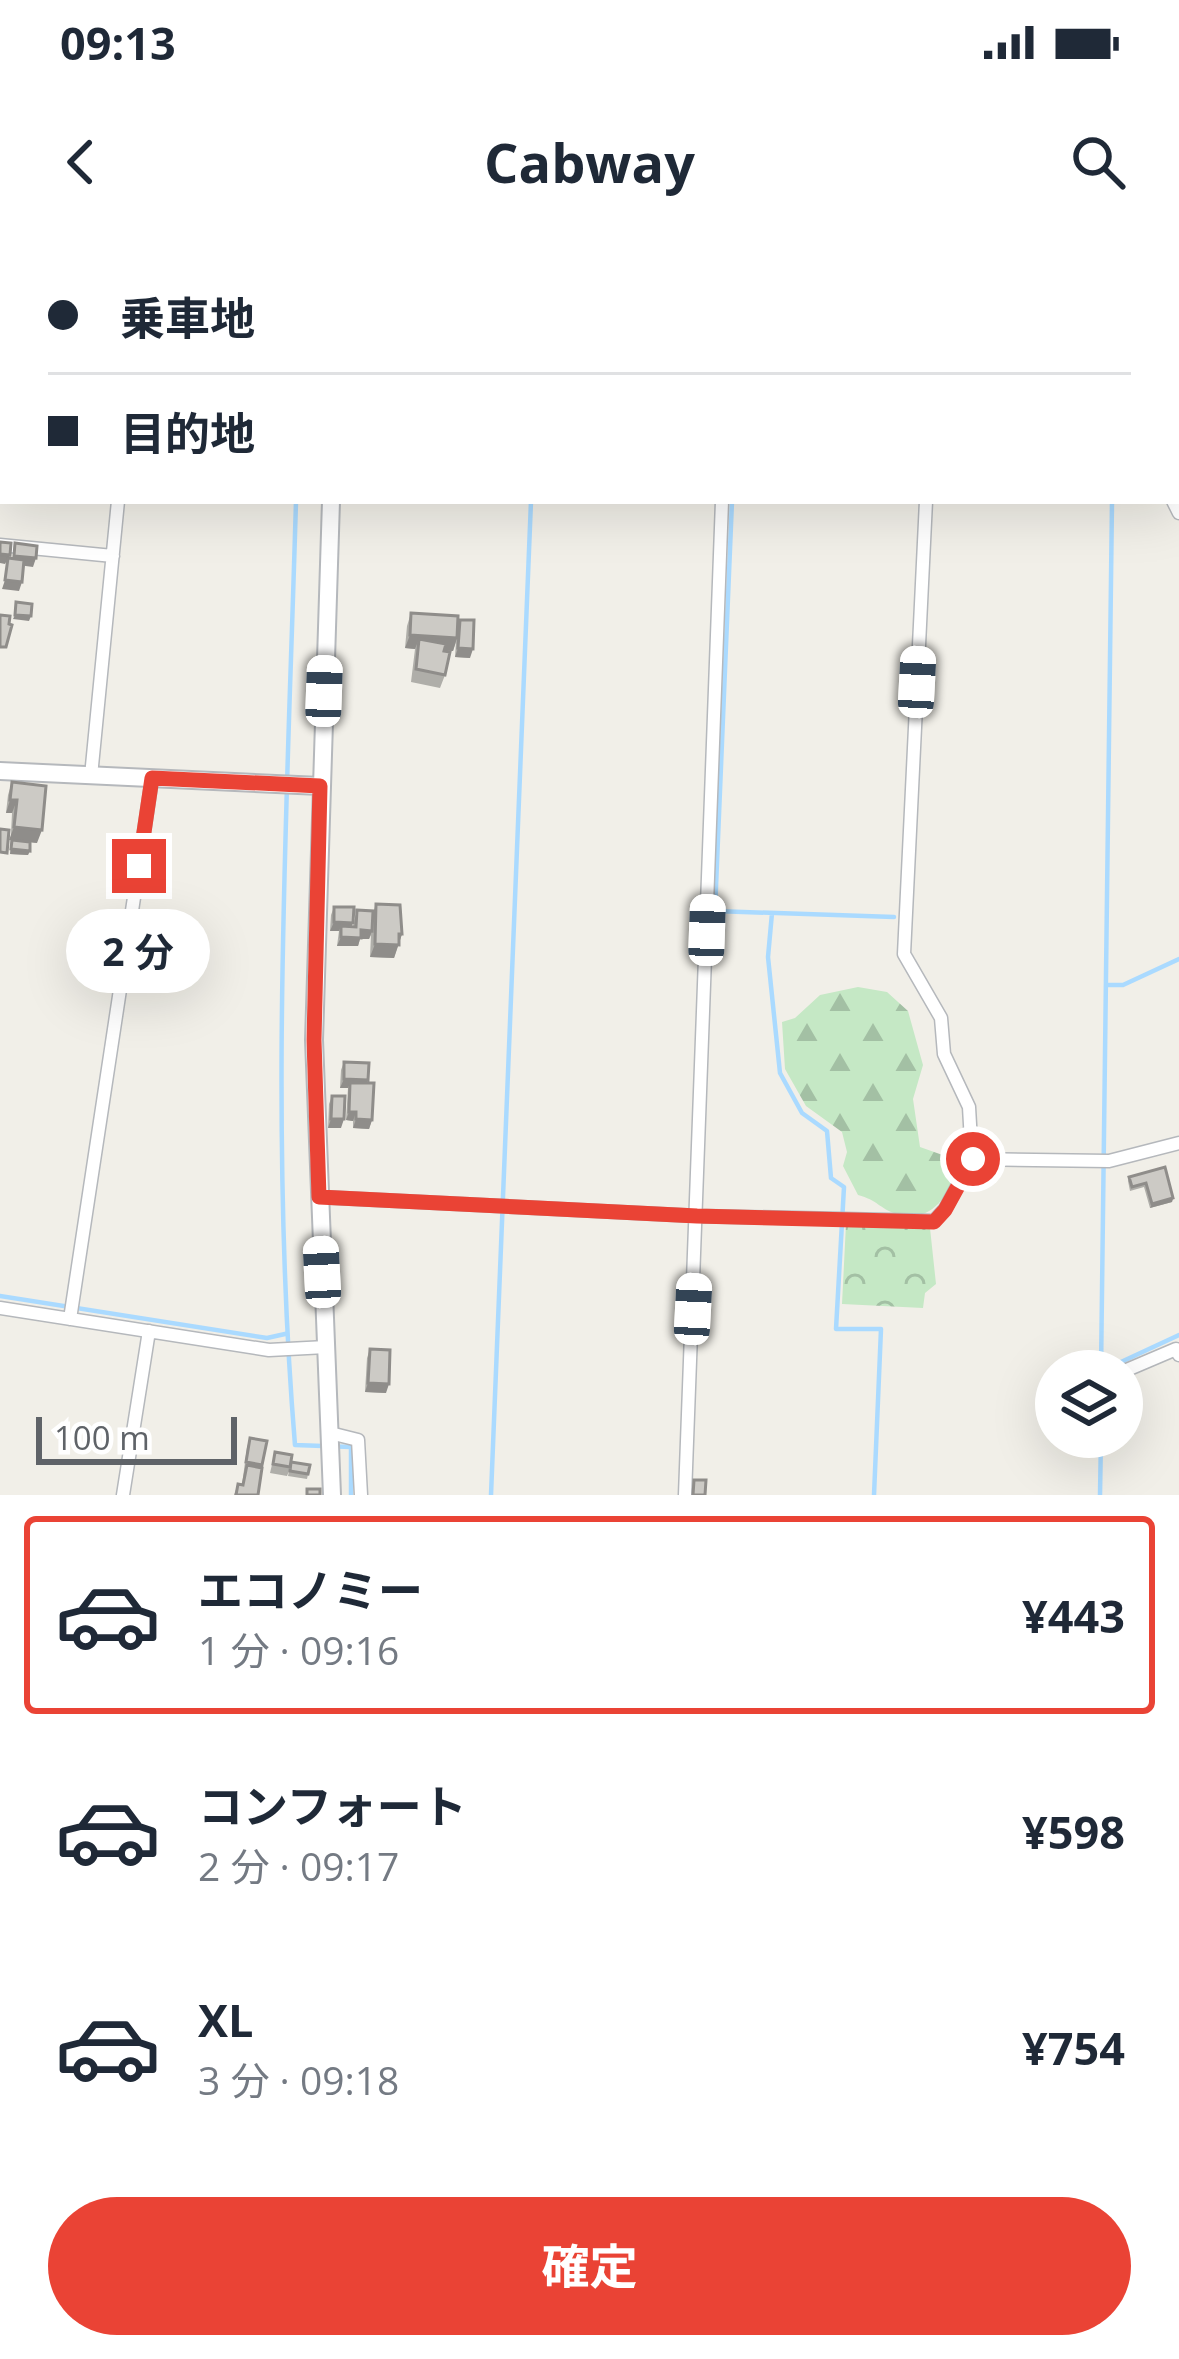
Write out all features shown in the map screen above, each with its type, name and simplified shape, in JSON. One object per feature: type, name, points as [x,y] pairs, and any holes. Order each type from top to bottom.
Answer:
[{"type":"street","points":[[92,776],[118,504]]},
{"type":"street","points":[[331,504],[314,1040],[332,1495]]},
{"type":"street","points":[[685,1495],[722,504]]},
{"type":"street","points":[[319,1197],[697,1216],[934,1222],[945,1210],[973,1159],[969,1107],[944,1054],[940,1018],[904,954],[926,504]]},
{"type":"street","points":[[0,545],[113,556]]},
{"type":"street","points":[[0,771],[320,786]]},
{"type":"street","points":[[71,1311],[152,778]]},
{"type":"street","points":[[973,1159],[1103,1161],[1179,1143]]},
{"type":"street","points":[[0,1308],[71,1311],[148,1331],[285,1349],[326,1347]]},
{"type":"street","points":[[123,1495],[148,1331]]},
{"type":"street","points":[[1143,1363],[1176,1349],[1179,1355]]},
{"type":"street","points":[[330,1442],[358,1440],[362,1495]]},
{"type":"green space","points":[[858,987],[887,992],[908,1011],[923,1065],[913,1099],[920,1147],[951,1158],[957,1176],[940,1202],[916,1216],[894,1213],[858,1195],[843,1166],[847,1152],[842,1132],[806,1106],[785,1069],[782,1022],[795,1018],[820,995]]},
{"type":"green space","points":[[846,1224],[930,1228],[936,1284],[925,1293],[923,1308],[842,1304]]},
{"type":"building","points":[[0,542],[11,543],[10,555],[0,554]]},
{"type":"building","points":[[15,543],[37,546],[36,558],[14,556]]},
{"type":"building","points":[[8,558],[24,560],[22,582],[5,580]]},
{"type":"building","points":[[16,602],[32,604],[31,616],[15,615]]},
{"type":"building","points":[[411,613],[458,616],[457,638],[410,635]]},
{"type":"building","points":[[0,615],[10,616],[12,625],[6,647],[0,647]]},
{"type":"building","points":[[460,620],[474,620],[473,649],[458,648]]},
{"type":"building","points":[[419,639],[446,644],[444,651],[450,652],[445,675],[416,669]]},
{"type":"building","points":[[12,782],[46,786],[42,830],[14,827],[17,800],[10,800]]},
{"type":"building","points":[[0,829],[9,830],[7,853],[0,852]]},
{"type":"building","points":[[12,840],[30,842],[30,851],[11,849]]},
{"type":"building","points":[[376,904],[400,905],[399,945],[375,944]]},
{"type":"building","points":[[334,907],[354,907],[353,923],[334,922]]},
{"type":"building","points":[[357,910],[373,911],[372,931],[361,930],[361,938],[341,937],[341,926],[356,927]]},
{"type":"building","points":[[344,1062],[369,1063],[368,1080],[344,1079]]},
{"type":"building","points":[[350,1083],[374,1083],[372,1120],[356,1119],[356,1112],[349,1112]]},
{"type":"building","points":[[332,1096],[345,1096],[344,1119],[331,1119]]},
{"type":"building","points":[[1165,1167],[1173,1198],[1152,1204],[1146,1183],[1132,1187],[1129,1177]]},
{"type":"building","points":[[370,1349],[390,1350],[389,1384],[368,1383]]},
{"type":"building","points":[[250,1438],[267,1441],[262,1465],[246,1462]]},
{"type":"building","points":[[275,1452],[292,1455],[290,1467],[273,1464]]},
{"type":"building","points":[[291,1462],[310,1465],[308,1474],[290,1471]]},
{"type":"building","points":[[247,1465],[262,1468],[258,1495],[236,1495],[238,1484],[243,1485]]},
{"type":"building","points":[[694,1480],[706,1480],[705,1495],[693,1495]]},
{"type":"waterway","points":[[296,504],[282,973],[287,1327],[295,1445],[351,1447],[351,1495]]},
{"type":"waterway","points":[[491,1495],[531,504]]},
{"type":"waterway","points":[[732,504],[715,911],[894,917]]},
{"type":"waterway","points":[[1101,1350],[1112,504]]},
{"type":"waterway","points":[[772,913],[768,957],[780,1073],[802,1113],[827,1131],[831,1178],[844,1187],[836,1329],[881,1329],[874,1495]]},
{"type":"waterway","points":[[1106,985],[1123,985],[1179,959]]},
{"type":"waterway","points":[[0,1296],[267,1338],[285,1334]]},
{"type":"waterway","points":[[1143,1352],[1179,1335]]},
{"type":"waterway","points":[[1100,1495],[1101,1458]]},
{"type":"route","points":[[139,866],[152,778],[320,786],[314,1040],[319,1197],[697,1216],[934,1222],[973,1159]]}]
